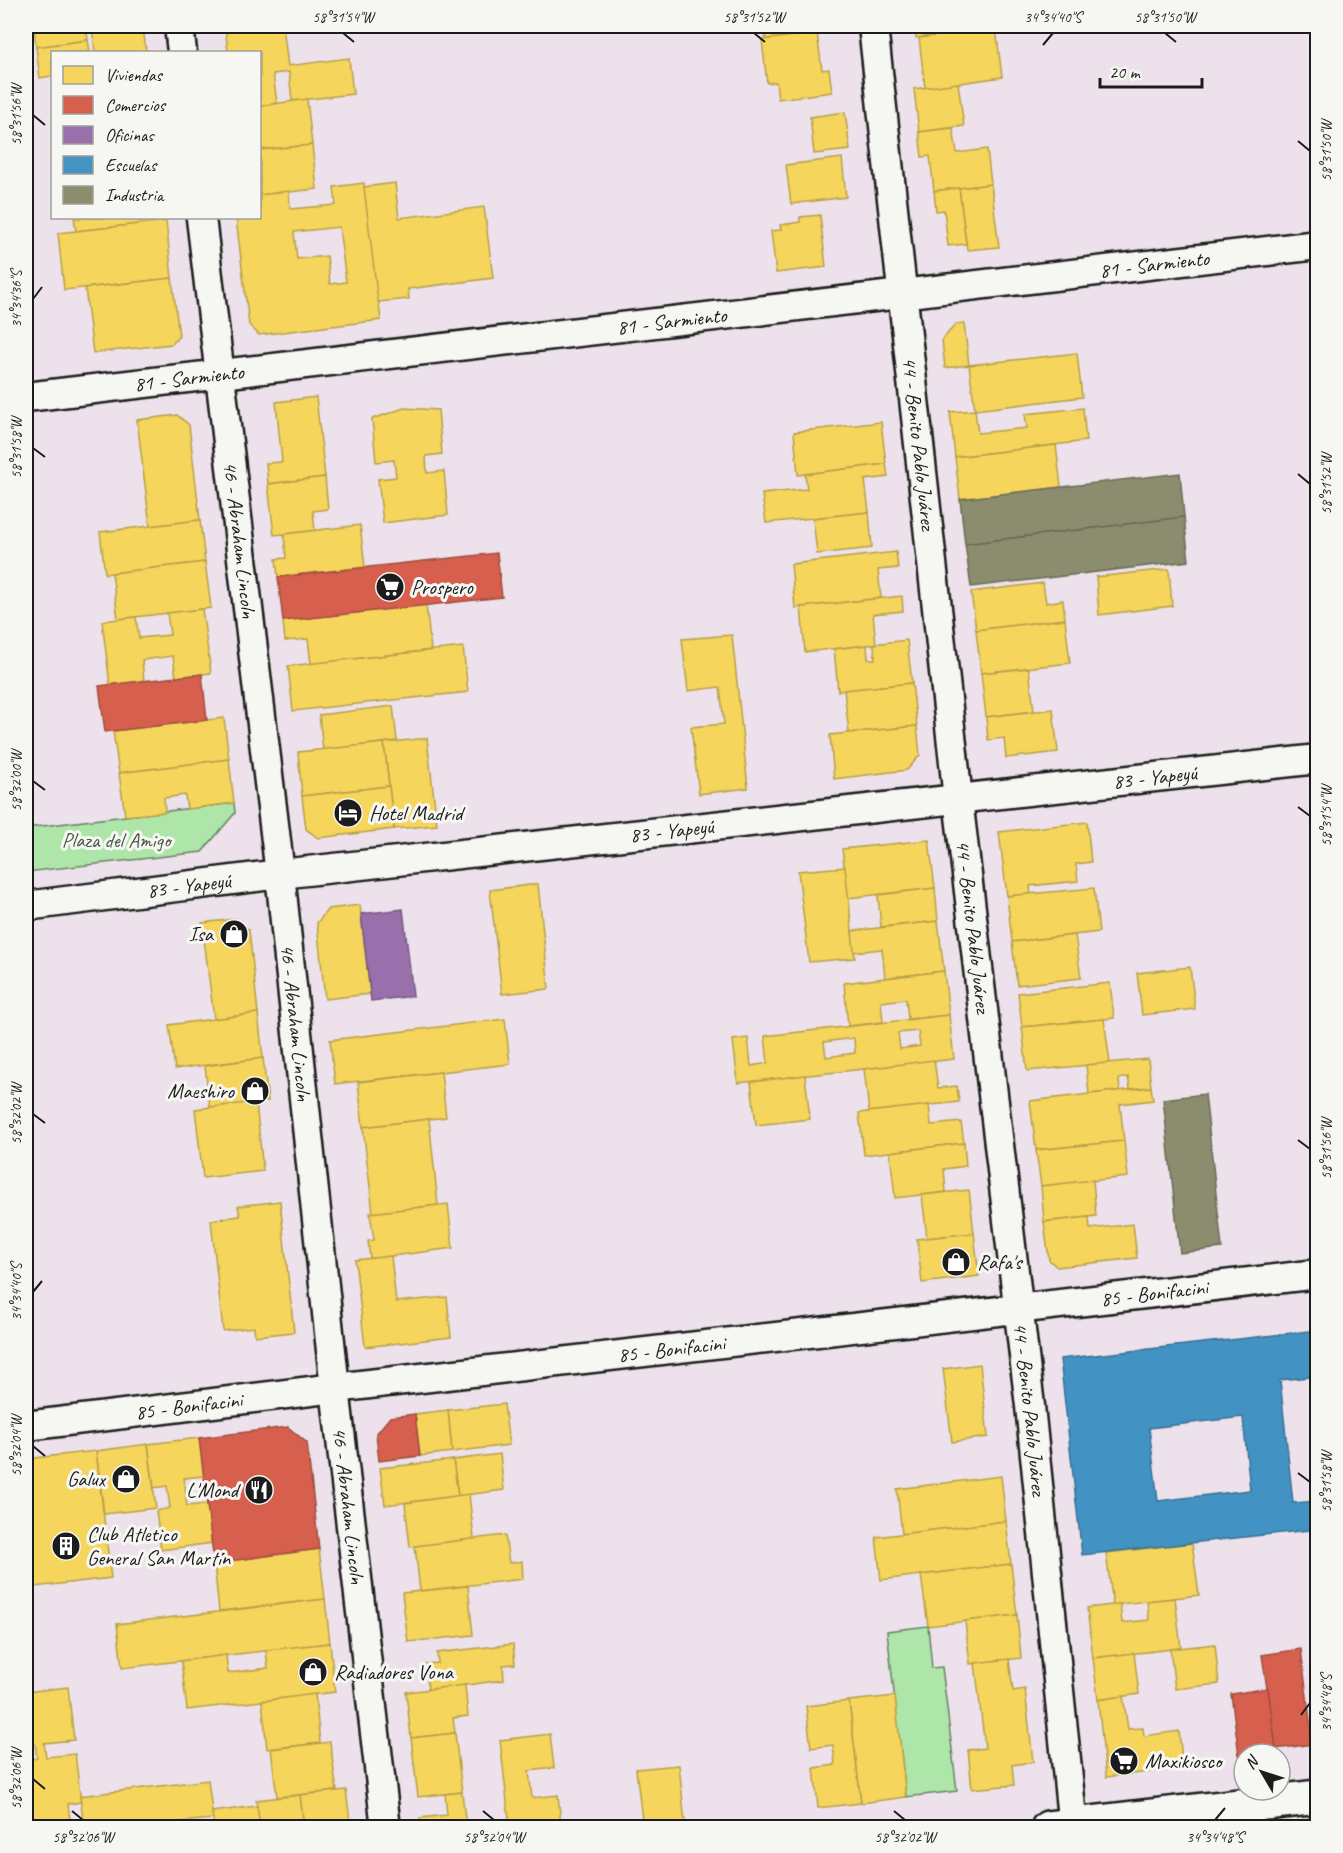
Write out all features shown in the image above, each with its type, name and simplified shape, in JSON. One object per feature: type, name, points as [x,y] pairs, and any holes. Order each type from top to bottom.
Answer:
[{"type":"street","points":[[179,26],[182,51]]},
{"type":"street","name":"44 - Benito Pablo Juárez","points":[[873,26],[958,799],[1030,1406],[1065,1826]]},
{"type":"street","name":"46 - Abraham Lincoln","points":[[201,219],[280,874],[335,1388],[386,1827]]},
{"type":"street","name":"81 - Sarmiento","points":[[26,397],[1317,245]]},
{"type":"street","name":"83 - Yapeyú","points":[[26,906],[280,874],[1317,759]]},
{"type":"street","name":"85 - Bonifacini","points":[[26,1426],[1317,1274]]},
{"type":"street","points":[[1065,1826],[1317,1797]]},
{"type":"green space","name":"Plaza del Amigo","points":[[234,803],[235,813],[202,852],[26,872],[26,828]]},
{"type":"green space","points":[[928,1626],[932,1668],[942,1667],[957,1791],[906,1797],[887,1631]]},
{"type":"building: Viviendas","points":[[34,26],[86,26],[88,40],[36,47]]},
{"type":"building: Viviendas","points":[[92,26],[143,26],[146,51],[95,51]]},
{"type":"building: Viviendas","points":[[225,26],[283,26],[288,66],[349,58],[353,94],[292,101],[289,72],[273,74],[277,103],[261,106],[261,51],[228,51]]},
{"type":"building: Viviendas","points":[[764,26],[828,26],[829,31],[766,40]]},
{"type":"building: Viviendas","points":[[915,26],[977,26],[978,30],[916,38]]},
{"type":"building: Viviendas","points":[[996,28],[1002,77],[925,88],[919,38]]},
{"type":"building: Viviendas","points":[[817,33],[822,70],[829,69],[832,92],[778,99],[776,82],[767,83],[762,40]]},
{"type":"building: Viviendas","points":[[88,40],[90,51],[51,51],[51,76],[40,78],[36,47]]},
{"type":"building: Viviendas","points":[[958,83],[964,126],[919,132],[914,89]]},
{"type":"building: Viviendas","points":[[307,99],[312,145],[261,150],[261,106]]},
{"type":"building: Viviendas","points":[[845,112],[850,150],[814,154],[810,117]]},
{"type":"building: Viviendas","points":[[953,128],[957,153],[987,149],[991,184],[934,191],[930,156],[922,157],[919,132]]},
{"type":"building: Viviendas","points":[[312,145],[317,189],[261,195],[261,150]]},
{"type":"building: Viviendas","points":[[842,158],[846,197],[791,204],[786,165]]},
{"type":"building: Viviendas","points":[[364,183],[381,320],[259,335],[249,325],[236,219],[261,219],[261,195],[289,191],[290,209],[336,205],[334,187]],"holes":[[[339,227],[346,282],[330,284],[327,256],[297,259],[294,232]]]},
{"type":"building: Viviendas","points":[[395,183],[399,218],[484,207],[493,278],[408,289],[409,299],[378,302],[364,187]]},
{"type":"building: Viviendas","points":[[991,184],[999,247],[967,250],[959,188]]},
{"type":"building: Viviendas","points":[[959,188],[966,244],[948,246],[944,210],[936,211],[934,191]]},
{"type":"building: Viviendas","points":[[820,215],[826,267],[776,273],[771,231],[781,230],[780,225],[800,222],[800,217]]},
{"type":"building: Viviendas","points":[[74,219],[140,219],[141,224],[76,231]]},
{"type":"building: Viviendas","points":[[166,221],[172,278],[64,290],[58,233]]},
{"type":"building: Viviendas","points":[[172,278],[179,336],[172,344],[93,353],[85,288]]},
{"type":"building: Viviendas","points":[[964,323],[969,365],[945,368],[942,340],[956,324]]},
{"type":"building: Viviendas","points":[[1077,353],[1082,397],[975,410],[969,365]]},
{"type":"building: Viviendas","points":[[316,397],[325,477],[268,484],[266,463],[282,462],[276,402]]},
{"type":"building: Viviendas","points":[[404,408],[438,410],[442,454],[426,456],[427,473],[444,471],[448,515],[383,523],[378,479],[396,477],[394,460],[376,462],[372,419]]},
{"type":"building: Viviendas","points":[[1083,408],[1086,441],[955,457],[950,412],[975,410],[978,433],[1027,428],[1025,414]]},
{"type":"building: Viviendas","points":[[177,415],[189,425],[200,520],[150,526],[137,420]]},
{"type":"building: Viviendas","points":[[881,422],[886,464],[798,475],[794,432]]},
{"type":"building: Viviendas","points":[[1056,445],[1061,487],[960,499],[955,457]]},
{"type":"building: Viviendas","points":[[886,464],[888,477],[865,480],[869,512],[766,523],[762,494],[807,489],[805,474]]},
{"type":"building: Viviendas","points":[[325,477],[328,509],[313,511],[315,531],[274,535],[268,484]]},
{"type":"building: Viviendas","points":[[869,512],[872,548],[817,554],[813,518]]},
{"type":"building: Viviendas","points":[[200,520],[205,562],[105,574],[100,532]]},
{"type":"building: Viviendas","points":[[360,525],[365,567],[278,577],[276,559],[286,558],[284,534]]},
{"type":"building: Viviendas","points":[[896,552],[898,568],[878,570],[881,598],[795,608],[791,564]]},
{"type":"building: Viviendas","points":[[205,562],[211,608],[118,619],[112,573]]},
{"type":"building: Viviendas","points":[[1169,569],[1172,606],[1099,615],[1096,577]]},
{"type":"building: Viviendas","points":[[1043,583],[1046,603],[1063,600],[1065,619],[976,630],[971,592]]},
{"type":"building: Viviendas","points":[[902,596],[903,611],[873,614],[876,644],[805,652],[801,607]]},
{"type":"building: Viviendas","points":[[426,605],[431,650],[311,664],[308,639],[285,641],[283,621]]},
{"type":"building: Viviendas","points":[[202,609],[211,673],[176,677],[173,656],[142,660],[144,681],[110,685],[102,621],[136,617],[139,638],[170,635],[167,613]]},
{"type":"building: Viviendas","points":[[1065,619],[1070,663],[981,673],[976,630]]},
{"type":"building: Viviendas","points":[[732,635],[748,788],[699,794],[691,727],[724,724],[720,687],[688,691],[682,639]]},
{"type":"building: Viviendas","points":[[907,640],[912,683],[838,691],[834,649],[867,645],[868,659],[875,659],[874,644]]},
{"type":"building: Viviendas","points":[[463,647],[468,692],[293,711],[288,666]]},
{"type":"building: Viviendas","points":[[1029,668],[1034,711],[986,717],[981,673]]},
{"type":"building: Viviendas","points":[[912,683],[917,726],[849,733],[844,690]]},
{"type":"building: Viviendas","points":[[393,706],[397,741],[323,750],[319,715]]},
{"type":"building: Viviendas","points":[[1053,709],[1058,752],[1006,758],[1004,738],[988,740],[986,717]]},
{"type":"building: Viviendas","points":[[224,718],[229,759],[119,773],[113,731]]},
{"type":"building: Viviendas","points":[[917,726],[920,755],[907,770],[834,779],[830,735]]},
{"type":"building: Viviendas","points":[[427,738],[437,825],[394,829],[384,743]]},
{"type":"building: Viviendas","points":[[384,743],[389,786],[302,796],[298,752]]},
{"type":"building: Viviendas","points":[[229,759],[234,803],[187,809],[185,795],[164,798],[165,812],[125,816],[119,773]]},
{"type":"building: Viviendas","name":"Hotel Madrid","points":[[389,786],[394,829],[318,838],[306,829],[302,796]]},
{"type":"building: Viviendas","points":[[1087,822],[1091,862],[1076,864],[1078,881],[1030,886],[1031,894],[1007,896],[999,832]]},
{"type":"building: Viviendas","points":[[929,840],[935,888],[848,898],[842,849]]},
{"type":"building: Viviendas","points":[[845,867],[855,958],[809,962],[798,871]]},
{"type":"building: Viviendas","points":[[538,884],[549,989],[502,994],[490,890]]},
{"type":"building: Viviendas","points":[[935,888],[938,921],[881,927],[878,895]]},
{"type":"building: Viviendas","points":[[1094,888],[1099,932],[1012,942],[1007,896]]},
{"type":"building: Viviendas","points":[[360,905],[370,994],[325,999],[317,923],[328,909]]},
{"type":"building: Viviendas","points":[[235,919],[249,930],[258,1013],[214,1019],[202,923]]},
{"type":"building: Viviendas","points":[[938,921],[944,971],[885,978],[882,949],[854,952],[852,931]]},
{"type":"building: Viviendas","points":[[1075,935],[1081,978],[1017,985],[1012,942]]},
{"type":"building: Viviendas","points":[[1190,967],[1195,1009],[1142,1015],[1137,973]]},
{"type":"building: Viviendas","points":[[944,971],[949,1015],[908,1019],[906,999],[881,1002],[883,1022],[848,1026],[844,983]]},
{"type":"building: Viviendas","points":[[1110,983],[1114,1018],[1022,1027],[1018,993]]},
{"type":"building: Viviendas","points":[[258,1013],[263,1058],[175,1069],[169,1025]]},
{"type":"building: Viviendas","points":[[949,1015],[954,1059],[738,1083],[733,1040],[748,1038],[751,1066],[768,1063],[765,1036]],"holes":[[[918,1031],[920,1046],[900,1049],[898,1033]],[[854,1038],[855,1053],[826,1057],[824,1042]]]},
{"type":"building: Viviendas","points":[[505,1019],[510,1064],[335,1084],[330,1040]]},
{"type":"building: Viviendas","points":[[1104,1019],[1110,1063],[1027,1071],[1022,1027]]},
{"type":"building: Viviendas","points":[[263,1058],[268,1101],[210,1108],[205,1066]]},
{"type":"building: Viviendas","points":[[1148,1059],[1151,1087],[1130,1089],[1128,1077],[1119,1079],[1120,1091],[1089,1094],[1086,1065]]},
{"type":"building: Viviendas","points":[[934,1060],[938,1088],[957,1086],[959,1102],[869,1112],[864,1069]]},
{"type":"building: Viviendas","points":[[441,1072],[446,1117],[363,1127],[358,1082]]},
{"type":"building: Viviendas","points":[[805,1075],[810,1119],[756,1125],[751,1082]]},
{"type":"building: Viviendas","points":[[1151,1087],[1153,1100],[1120,1104],[1124,1141],[1036,1150],[1030,1101]]},
{"type":"building: Viviendas","points":[[256,1102],[263,1171],[203,1178],[195,1109]]},
{"type":"building: Viviendas","points":[[929,1105],[931,1125],[961,1122],[964,1143],[864,1155],[859,1113]]},
{"type":"building: Viviendas","points":[[429,1119],[438,1205],[373,1213],[363,1127]]},
{"type":"building: Viviendas","points":[[1124,1141],[1128,1177],[1041,1186],[1036,1150]]},
{"type":"building: Viviendas","points":[[964,1143],[966,1166],[944,1169],[946,1192],[895,1198],[890,1152]]},
{"type":"building: Viviendas","points":[[1093,1180],[1096,1216],[1044,1222],[1041,1186]]},
{"type":"building: Viviendas","points":[[969,1190],[974,1233],[927,1238],[922,1195]]},
{"type":"building: Viviendas","points":[[280,1201],[294,1332],[255,1336],[254,1327],[223,1331],[211,1220],[240,1216],[238,1206]]},
{"type":"building: Viviendas","points":[[448,1204],[453,1248],[370,1259],[368,1241],[374,1240],[370,1213]]},
{"type":"building: Viviendas","points":[[1089,1217],[1090,1229],[1133,1224],[1137,1258],[1057,1267],[1049,1260],[1044,1222]]},
{"type":"building: Viviendas","points":[[974,1233],[979,1276],[922,1283],[917,1239]]},
{"type":"building: Viviendas","points":[[391,1256],[396,1302],[447,1297],[451,1337],[365,1347],[355,1260]]},
{"type":"building: Viviendas","points":[[980,1364],[988,1437],[952,1442],[943,1369]]},
{"type":"building: Viviendas","points":[[504,1404],[509,1445],[452,1452],[448,1410]]},
{"type":"building: Viviendas","points":[[448,1410],[452,1452],[420,1456],[415,1414]]},
{"type":"building: Viviendas","points":[[199,1438],[204,1476],[184,1478],[187,1506],[207,1504],[212,1543],[161,1550],[156,1511],[170,1508],[167,1486],[154,1488],[148,1444]]},
{"type":"building: Viviendas","points":[[148,1444],[156,1508],[104,1514],[96,1451]]},
{"type":"building: Viviendas","name":"Club Atletico General San Martín","points":[[96,1451],[111,1578],[26,1588],[26,1459]]},
{"type":"building: Viviendas","points":[[500,1454],[504,1490],[458,1496],[453,1460]]},
{"type":"building: Viviendas","points":[[453,1460],[458,1496],[385,1505],[380,1468]]},
{"type":"building: Viviendas","points":[[1001,1476],[1006,1521],[902,1534],[897,1489]]},
{"type":"building: Viviendas","points":[[469,1494],[474,1539],[410,1547],[405,1503]]},
{"type":"building: Viviendas","points":[[1006,1521],[1011,1564],[881,1580],[876,1537]]},
{"type":"building: Viviendas","points":[[505,1535],[509,1563],[522,1561],[523,1579],[420,1591],[415,1546]]},
{"type":"building: Viviendas","points":[[1192,1543],[1199,1595],[1113,1605],[1106,1553]]},
{"type":"building: Viviendas","points":[[319,1549],[325,1599],[219,1611],[214,1563]]},
{"type":"building: Viviendas","points":[[1011,1564],[1017,1615],[928,1626],[921,1575]]},
{"type":"building: Viviendas","points":[[468,1586],[473,1635],[408,1642],[402,1593]]},
{"type":"building: Viviendas","points":[[1175,1598],[1181,1648],[1093,1658],[1087,1608],[1120,1604],[1122,1623],[1149,1620],[1147,1601]]},
{"type":"building: Viviendas","points":[[325,1599],[330,1643],[122,1668],[117,1624]]},
{"type":"building: Viviendas","points":[[1017,1615],[1021,1658],[970,1664],[965,1621]]},
{"type":"building: Viviendas","points":[[330,1643],[335,1692],[187,1710],[181,1661],[226,1655],[228,1673],[268,1668],[266,1650]]},
{"type":"building: Viviendas","points":[[513,1644],[515,1664],[503,1665],[504,1680],[428,1690],[426,1664],[438,1663],[437,1653]]},
{"type":"building: Viviendas","points":[[1215,1644],[1219,1684],[1175,1689],[1170,1649]]},
{"type":"building: Viviendas","points":[[1134,1653],[1139,1694],[1098,1700],[1093,1658]]},
{"type":"building: Viviendas","points":[[1009,1659],[1013,1691],[1025,1689],[1033,1762],[1012,1765],[1014,1785],[972,1789],[968,1750],[985,1748],[975,1663]]},
{"type":"building: Viviendas","points":[[465,1685],[468,1716],[453,1718],[455,1733],[411,1738],[406,1692]]},
{"type":"building: Viviendas","points":[[68,1687],[74,1740],[44,1743],[46,1757],[75,1754],[81,1802],[68,1804],[71,1828],[31,1828],[28,1809],[26,1809],[26,1760],[37,1758],[35,1744],[26,1746],[26,1692]]},
{"type":"building: Viviendas","points":[[315,1694],[320,1743],[267,1749],[262,1701]]},
{"type":"building: Viviendas","points":[[895,1696],[906,1797],[861,1803],[849,1701]]},
{"type":"building: Viviendas","points":[[1123,1696],[1128,1729],[1143,1728],[1144,1736],[1179,1731],[1183,1768],[1106,1777],[1098,1700]]},
{"type":"building: Viviendas","points":[[849,1701],[861,1803],[818,1808],[814,1768],[835,1765],[833,1745],[811,1748],[806,1706]]},
{"type":"building: Viviendas","points":[[455,1733],[462,1792],[418,1797],[411,1738]]},
{"type":"building: Viviendas","points":[[550,1734],[554,1768],[529,1771],[532,1798],[558,1795],[561,1825],[510,1828],[500,1740]]},
{"type":"building: Viviendas","points":[[330,1742],[337,1791],[277,1797],[271,1749]]},
{"type":"building: Viviendas","points":[[679,1765],[685,1823],[643,1828],[636,1769]]},
{"type":"building: Viviendas","points":[[208,1780],[213,1819],[180,1822],[180,1828],[151,1828],[151,1826],[84,1828],[80,1796]]},
{"type":"building: Viviendas","points":[[346,1790],[351,1828],[304,1828],[300,1795]]},
{"type":"building: Viviendas","points":[[462,1792],[466,1828],[421,1828],[420,1818],[447,1815],[445,1794]]},
{"type":"building: Viviendas","points":[[300,1795],[304,1828],[260,1828],[256,1800]]},
{"type":"building: Viviendas","points":[[257,1806],[260,1828],[214,1828],[212,1812]]},
{"type":"building: Comercios","points":[[977,26],[1016,26],[978,30]]},
{"type":"building: Comercios","name":"Prospero","points":[[497,553],[502,597],[283,621],[278,577]]},
{"type":"building: Comercios","points":[[202,674],[207,720],[105,732],[99,686]]},
{"type":"building: Comercios","points":[[415,1414],[420,1456],[379,1461],[376,1434],[390,1417]]},
{"type":"building: Comercios","name":"L'Mond","points":[[288,1427],[307,1443],[319,1549],[214,1563],[199,1438]]},
{"type":"building: Comercios","points":[[1301,1649],[1313,1744],[1292,1747],[1292,1742],[1275,1742],[1262,1655]]},
{"type":"building: Comercios","points":[[1268,1688],[1275,1742],[1237,1742],[1231,1694]]},
{"type":"building: Oficinas","points":[[403,909],[413,996],[371,1001],[361,914]]},
{"type":"building: Escuelas","points":[[1318,1330],[1318,1376],[1280,1380],[1293,1503],[1318,1501],[1318,1529],[1082,1555],[1060,1359]],"holes":[[[1243,1417],[1250,1490],[1158,1501],[1149,1428]]]},
{"type":"building: Industria","points":[[1180,473],[1184,517],[965,544],[960,499]]},
{"type":"building: Industria","points":[[1184,517],[1189,561],[971,587],[965,544]]},
{"type":"building: Industria","points":[[1205,1094],[1222,1248],[1180,1253],[1163,1099]]},
{"type":"place","name":"Prospero","points":[[390,587]]},
{"type":"place","name":"Hotel Madrid","points":[[348,813]]},
{"type":"place","name":"Isa","points":[[234,934]]},
{"type":"place","name":"Maeshiro","points":[[255,1091]]},
{"type":"place","name":"Rafa's","points":[[956,1262]]},
{"type":"place","name":"Galux","points":[[126,1479]]},
{"type":"place","name":"L'Mond","points":[[259,1490]]},
{"type":"place","name":"Club Atletico General San Martín","points":[[66,1546]]},
{"type":"place","name":"Radiadores Vona","points":[[313,1672]]},
{"type":"place","name":"Maxikiosco","points":[[1124,1761]]}]
